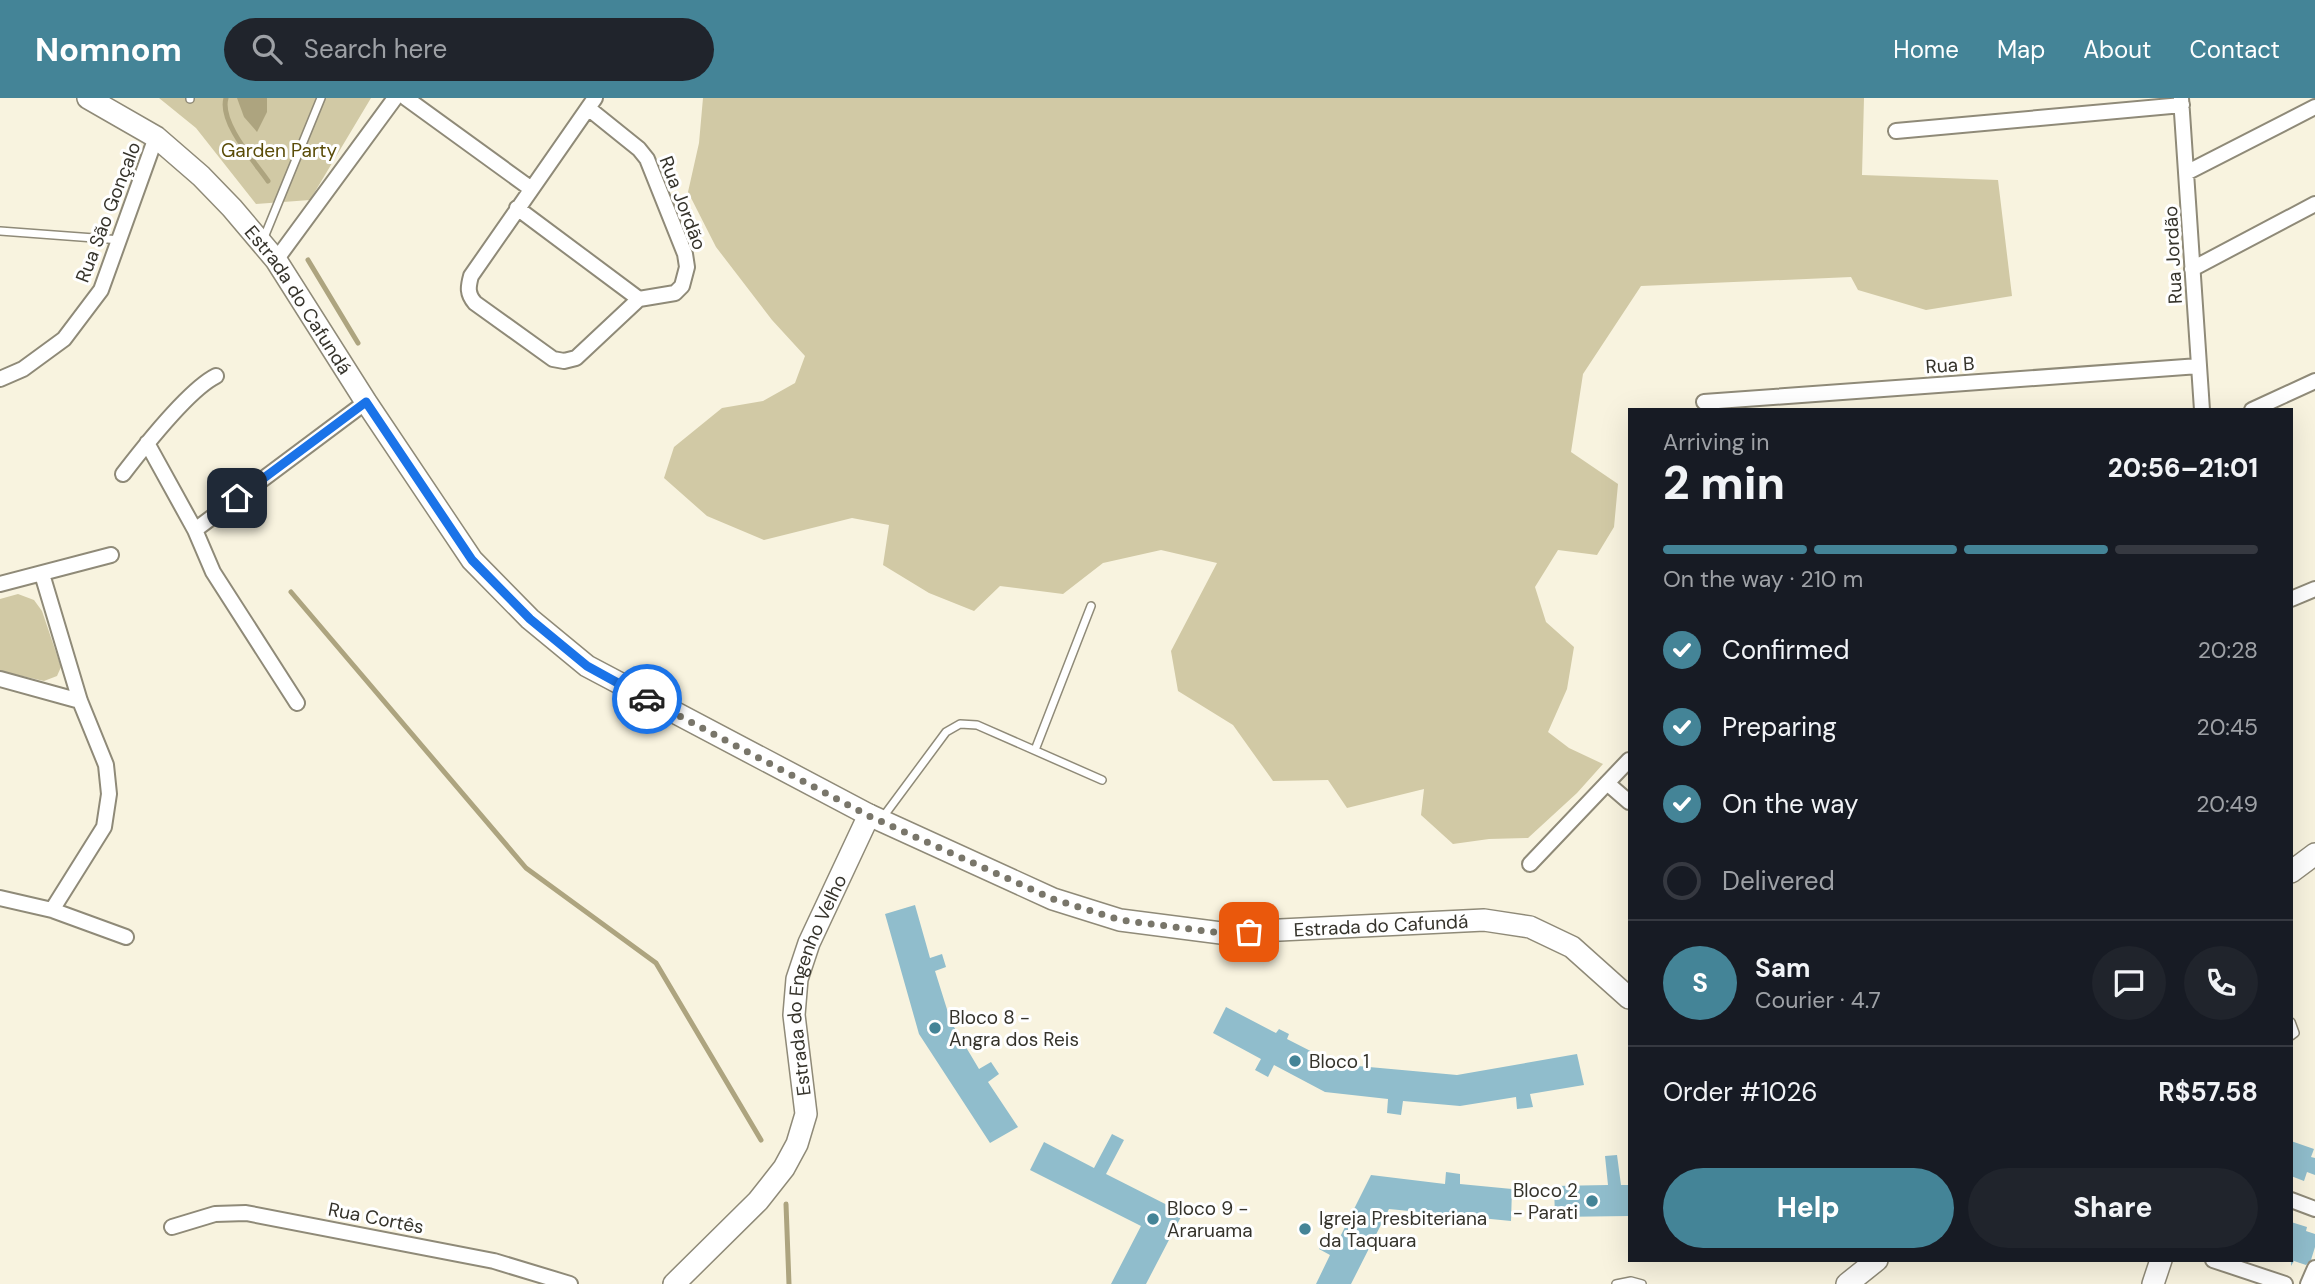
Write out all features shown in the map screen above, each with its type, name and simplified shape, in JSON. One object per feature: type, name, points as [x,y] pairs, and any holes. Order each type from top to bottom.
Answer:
[{"type":"main road","name":"Estrada do Cafundá","points":[[94,99],[156,137],[224,200],[275,260],[472,560],[530,619],[587,666],[875,818],[1053,899],[1120,920],[1221,933],[1484,920],[1530,927],[1572,947],[1628,997]]},
{"type":"main road","name":"Estrada do Engenho Velho","points":[[674,1284],[758,1201],[784,1168],[797,1144],[806,1114],[794,1016],[797,979],[809,943],[875,818]]},
{"type":"main road","points":[[2293,871],[2315,855]]},
{"type":"main road","points":[[1847,1284],[1874,1262]]},
{"type":"main road","points":[[2153,1284],[2160,1262]]},
{"type":"street","points":[[275,260],[395,98]]},
{"type":"street","points":[[406,98],[530,188]]},
{"type":"street","points":[[1896,131],[2181,102]]},
{"type":"street","name":"Rua Jordão","points":[[2181,102],[2188,172],[2202,408]]},
{"type":"street","name":"Rua Jordão","points":[[591,103],[647,159],[685,254],[687,267],[682,286],[675,293],[639,299],[576,358],[564,361],[553,359],[474,303],[468,287],[471,275],[591,103]]},
{"type":"street","points":[[2188,172],[2315,107]]},
{"type":"street","name":"Rua São Gonçalo","points":[[0,379],[23,369],[64,339],[101,290],[156,137]]},
{"type":"street","points":[[2192,270],[2315,204]]},
{"type":"street","points":[[517,208],[639,299]]},
{"type":"street","name":"Rua B","points":[[1704,402],[2199,366]]},
{"type":"street","points":[[123,474],[147,443],[200,388],[216,376]]},
{"type":"street","points":[[2256,408],[2315,381]]},
{"type":"street","points":[[195,530],[366,402]]},
{"type":"street","points":[[147,443],[195,530],[213,572],[297,703]]},
{"type":"street","points":[[0,584],[111,555]]},
{"type":"street","points":[[42,574],[80,701],[106,765],[109,794],[104,827],[52,910]]},
{"type":"street","points":[[2293,598],[2315,589]]},
{"type":"street","points":[[0,679],[80,701]]},
{"type":"street","points":[[1530,864],[1628,761]]},
{"type":"street","points":[[1607,783],[1628,801]]},
{"type":"street","points":[[0,898],[52,910],[126,937]]},
{"type":"street","points":[[2293,1201],[2315,1209]]},
{"type":"street","name":"Rua Cortês","points":[[172,1227],[215,1214],[246,1213],[494,1261],[570,1284]]},
{"type":"street","points":[[2219,1262],[2285,1284]]},
{"type":"street","points":[[2308,1284],[2315,1268]]},
{"type":"lane","points":[[261,243],[321,98]]},
{"type":"lane","points":[[0,231],[121,240]]},
{"type":"lane","points":[[1035,750],[1091,606]]},
{"type":"lane","points":[[875,818],[946,732],[960,724],[977,725],[1102,780]]},
{"type":"lane","points":[[1616,1284],[1631,1281],[1642,1284]]},
{"type":"green space","name":"Garden Party","points":[[159,98],[371,98],[310,200],[256,204],[196,128]]},
{"type":"green space","points":[[703,98],[1864,98],[1862,175],[1998,180],[2012,296],[1926,310],[1858,290],[1851,277],[1641,286],[1583,374],[1571,452],[1618,484],[1614,527],[1597,555],[1558,550],[1535,587],[1546,622],[1574,647],[1567,689],[1548,732],[1569,748],[1603,764],[1577,793],[1528,838],[1489,839],[1453,844],[1421,815],[1424,789],[1347,808],[1328,780],[1273,781],[1233,725],[1178,691],[1171,651],[1217,563],[1161,550],[1103,563],[1063,594],[1000,586],[974,611],[929,593],[883,565],[889,525],[852,518],[764,540],[707,516],[664,478],[674,447],[722,408],[763,401],[795,383],[805,356],[772,320],[716,247],[688,192],[699,143]]},
{"type":"green space","points":[[18,594],[34,600],[42,611],[61,667],[57,676],[44,681],[0,671],[0,599]]},
{"type":"shaded area","points":[[237,98],[267,98],[267,112],[257,132],[244,117]]},
{"type":"building","name":"Bloco 8 - Angra dos Reis","points":[[915,905],[930,958],[942,954],[946,967],[935,971],[951,1022],[979,1069],[991,1062],[999,1074],[988,1082],[1018,1127],[990,1143],[919,1034],[885,914]]},
{"type":"building","name":"Bloco 1","points":[[1226,1007],[1276,1033],[1279,1029],[1289,1034],[1287,1039],[1336,1064],[1457,1075],[1577,1054],[1584,1085],[1530,1094],[1533,1107],[1517,1109],[1516,1097],[1460,1106],[1403,1101],[1401,1115],[1387,1113],[1388,1099],[1325,1092],[1274,1065],[1268,1077],[1255,1070],[1261,1059],[1213,1033]]},
{"type":"building","name":"Bloco 9 - Araruama","points":[[1112,1134],[1124,1140],[1106,1174],[1183,1213],[1146,1284],[1111,1284],[1141,1226],[1030,1170],[1044,1142],[1094,1168]]},
{"type":"building","points":[[2293,1142],[2314,1149],[2311,1157],[2315,1158],[2315,1175],[2307,1172],[2304,1181],[2293,1177]]},
{"type":"building","name":"Bloco 2 - Parati","points":[[1617,1155],[1621,1185],[1628,1185],[1628,1216],[1555,1217],[1554,1186],[1608,1185],[1605,1156]]},
{"type":"building","points":[[1446,1172],[1460,1174],[1460,1184],[1512,1189],[1511,1221],[1389,1209],[1351,1284],[1316,1284],[1330,1255],[1319,1249],[1325,1237],[1337,1243],[1371,1175],[1445,1184]]},
{"type":"building","points":[[2293,1223],[2307,1227],[2306,1231],[2315,1234],[2315,1247],[2311,1260],[2306,1265],[2294,1261],[2291,1266]]},
{"type":"waterway","points":[[226,98],[225,108],[233,130],[268,181]]},
{"type":"waterway","points":[[308,260],[358,343]]},
{"type":"waterway","points":[[291,592],[526,868],[656,963],[761,1140]]},
{"type":"waterway","points":[[786,1204],[789,1284]]},
{"type":"way so far","points":[[647,699],[869,816],[1053,899],[1120,920],[1221,933],[1249,932]]},
{"type":"place","name":"Bloco 8 - Angra dos Reis","points":[[935,1028]]},
{"type":"place","name":"Bloco 1","points":[[1295,1061]]},
{"type":"place","name":"Bloco 2 - Parati","points":[[1592,1201]]},
{"type":"place","name":"Bloco 9 - Araruama","points":[[1153,1219]]},
{"type":"place","name":"Igreja Presbiteriana da Taquara","points":[[1305,1229]]},
{"type":"route","points":[[237,498],[366,402],[472,560],[530,619],[587,666],[647,699]]}]
